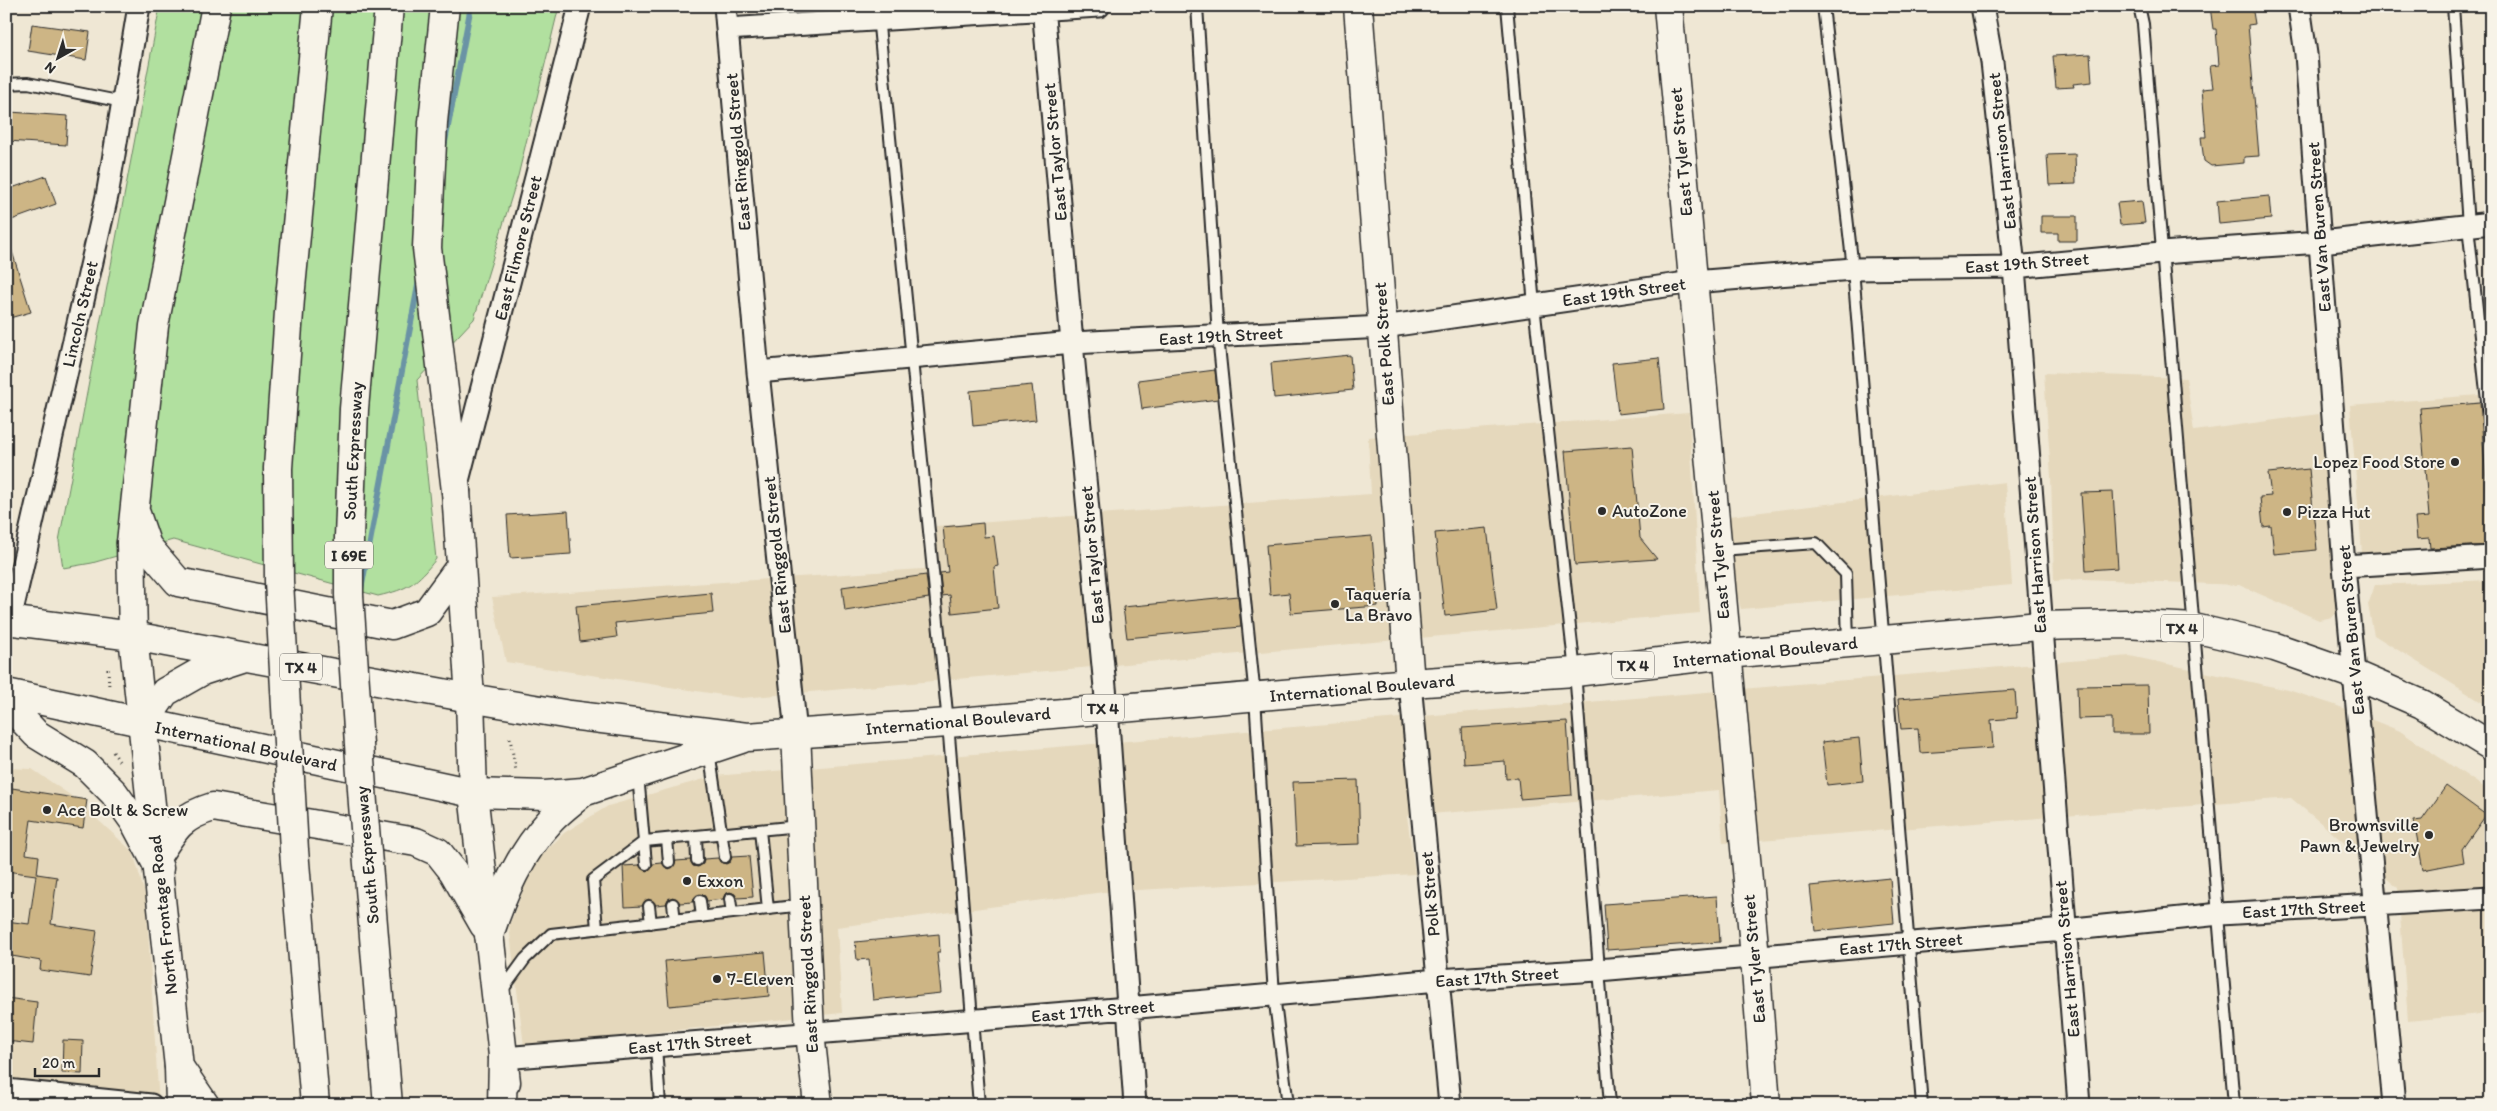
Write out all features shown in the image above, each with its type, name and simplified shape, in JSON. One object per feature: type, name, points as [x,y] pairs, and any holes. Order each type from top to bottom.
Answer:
[{"type":"main road","points":[[216,6],[154,326],[134,510],[139,545],[178,582],[392,625],[427,612],[460,567]]},
{"type":"main road","points":[[316,1105],[293,840],[278,581],[278,468],[290,298],[318,6]]},
{"type":"main road","name":"South Expressway","points":[[388,1105],[363,804],[349,595],[349,537],[357,370],[390,6]]},
{"type":"main road","points":[[445,6],[433,122],[427,248],[456,491],[470,698],[473,793],[508,1105]]},
{"type":"main road","name":"East Polk Street","points":[[1358,6],[1410,683]]},
{"type":"main road","name":"East Tyler Street","points":[[1668,6],[1728,654],[1766,1105]]},
{"type":"main road","name":"North Frontage Road","points":[[139,545],[133,636],[179,1067],[180,1105]]},
{"type":"main road","name":"International Boulevard","points":[[8,620],[133,636],[570,715],[747,737],[796,732],[948,723],[1410,683],[1575,672],[1728,654],[2040,626],[2124,624],[2194,628],[2275,647],[2355,675],[2422,704],[2491,746]]},
{"type":"main road","points":[[143,724],[165,692],[182,680],[202,671],[246,657]]},
{"type":"main road","name":"International Boulevard","points":[[6,693],[143,724],[473,793],[545,795],[583,792],[747,737]]},
{"type":"main road","points":[[6,702],[36,734],[85,764],[114,793],[134,821],[158,862]]},
{"type":"main road","name":"East Ringgold Street","points":[[796,732],[810,1033],[818,1105]]},
{"type":"main road","points":[[490,935],[503,892],[522,859],[551,820],[583,792]]},
{"type":"main road","points":[[158,862],[176,827],[192,813],[213,807],[416,842],[438,852],[453,872],[490,935]]},
{"type":"main road","points":[[502,1105],[503,1058]]},
{"type":"main road","points":[[179,1067],[205,1105]]},
{"type":"street","name":"Lincoln Street","points":[[8,620],[107,196],[139,6]]},
{"type":"street","name":"East Filmore Street","points":[[456,491],[580,6]]},
{"type":"street","name":"East Ringgold Street","points":[[726,6],[758,372],[796,732]]},
{"type":"street","points":[[727,29],[877,13],[1099,6]]},
{"type":"street","name":"East Harrison Street","points":[[1982,6],[1992,62],[2014,267],[2040,626],[2079,1105]]},
{"type":"street","name":"East Van Buren Street","points":[[2299,6],[2306,54],[2344,566],[2377,905],[2394,1105]]},
{"type":"street","name":"East Taylor Street","points":[[1043,8],[1106,708],[1135,1105]]},
{"type":"street","name":"East 19th Street","points":[[758,372],[1072,344],[1383,327],[1693,282],[1853,269],[2014,267],[2161,253],[2320,242],[2491,223]]},
{"type":"street","points":[[2344,566],[2491,557]]},
{"type":"street","name":"Polk Street","points":[[1410,683],[1450,1105]]},
{"type":"street","name":"East 17th Street","points":[[503,1058],[1274,996],[1438,980],[1598,970],[1755,957],[2064,930],[2220,914],[2491,898]]},
{"type":"street","points":[[6,1090],[151,1105]]},
{"type":"lane","points":[[1197,6],[1218,336],[1255,697],[1274,996],[1288,1105]]},
{"type":"lane","points":[[1507,6],[1534,305],[1575,672],[1610,1105]]},
{"type":"lane","points":[[1823,6],[1853,269],[1922,1105]]},
{"type":"lane","points":[[2139,6],[2143,24],[2161,253],[2220,914],[2234,1105]]},
{"type":"lane","points":[[2453,6],[2468,226],[2491,438]]},
{"type":"lane","points":[[877,13],[948,723],[979,1105]]},
{"type":"lane","points":[[6,84],[28,83],[123,102]]},
{"type":"lane","points":[[1718,550],[1816,543],[1846,574],[1848,644]]},
{"type":"lane","points":[[709,750],[725,857]]},
{"type":"lane","points":[[638,775],[646,864]]},
{"type":"lane","points":[[598,929],[593,880],[645,840],[800,826]]},
{"type":"lane","points":[[760,830],[768,909]]},
{"type":"lane","points":[[696,836],[697,860]]},
{"type":"lane","points":[[667,839],[670,862]]},
{"type":"lane","points":[[730,899],[732,913]]},
{"type":"lane","points":[[700,901],[702,917]]},
{"type":"lane","points":[[673,904],[675,920]]},
{"type":"lane","points":[[496,998],[525,958],[550,934],[804,905]]},
{"type":"lane","points":[[649,906],[651,923]]},
{"type":"lane","points":[[656,1046],[660,1105]]},
{"type":"path","points":[[108,669],[109,687]]},
{"type":"path","points":[[510,738],[516,772]]},
{"type":"shaded area","points":[[2044,373],[2186,378],[2194,431],[2319,414],[2341,609],[2332,617],[2319,620],[2239,585],[2083,579],[2054,581],[2051,477]]},
{"type":"shaded area","points":[[2479,395],[2491,543],[2362,553],[2350,405]]},
{"type":"shaded area","points":[[1689,413],[1700,613],[742,698],[506,662],[492,597],[938,568],[936,526],[1371,494],[1368,437]]},
{"type":"shaded area","points":[[2005,482],[2012,585],[1741,609],[1732,576],[1729,516]]},
{"type":"shaded area","points":[[2491,580],[2491,708],[2374,635],[2368,605],[2375,585]]},
{"type":"shaded area","points":[[2130,656],[2288,690],[2335,705],[2400,731],[2491,792],[2491,1013],[2408,1021],[2398,888],[2291,798],[1723,843],[1719,790],[1407,816],[1415,874],[1104,892],[837,927],[842,1013],[524,1046],[509,926],[534,863],[564,833],[608,806],[715,776]]},
{"type":"shaded area","points":[[6,768],[32,769],[73,797],[133,852],[146,898],[159,1105],[6,1105]]},
{"type":"green space","points":[[160,6],[559,6],[518,176],[474,319],[417,380],[436,559],[423,574],[405,588],[378,596],[173,540],[92,563],[63,568],[59,541]]},
{"type":"building","points":[[2210,6],[2252,6],[2255,24],[2248,25],[2259,156],[2244,157],[2244,163],[2211,166],[2204,161],[2201,137],[2206,137],[2202,89],[2213,88],[2210,66],[2219,65],[2216,29],[2213,29]]},
{"type":"building","points":[[32,24],[90,32],[86,60],[28,51]]},
{"type":"building","points":[[2090,54],[2092,82],[2073,84],[2074,87],[2056,88],[2053,56]]},
{"type":"building","points":[[10,112],[68,116],[66,145],[8,141]]},
{"type":"building","points":[[2075,154],[2076,184],[2049,185],[2047,155]]},
{"type":"building","points":[[46,176],[56,204],[6,222],[6,190]]},
{"type":"building","points":[[2269,196],[2271,219],[2219,224],[2217,201]]},
{"type":"building","points":[[2142,201],[2145,223],[2120,225],[2117,203]]},
{"type":"building","points":[[2041,216],[2077,216],[2077,241],[2058,241],[2058,233],[2041,233]]},
{"type":"building","points":[[10,245],[31,312],[6,319],[6,246]]},
{"type":"building","points":[[1350,355],[1353,390],[1274,398],[1271,363]]},
{"type":"building","points":[[1659,358],[1664,409],[1618,414],[1612,363]]},
{"type":"building","points":[[1215,370],[1218,399],[1142,409],[1138,380]]},
{"type":"building","points":[[1032,385],[1036,420],[973,426],[970,391]]},
{"type":"building","name":"Lopez Food Store","points":[[2480,403],[2491,545],[2430,548],[2429,538],[2417,539],[2415,518],[2429,517],[2420,408]]},
{"type":"building","points":[[1632,446],[1640,538],[1657,559],[1575,565],[1565,451]]},
{"type":"building","name":"Pizza Hut","points":[[2309,469],[2317,550],[2274,554],[2271,526],[2263,527],[2260,497],[2271,496],[2268,473]]},
{"type":"building","points":[[2113,492],[2118,568],[2086,570],[2081,493]]},
{"type":"building","points":[[568,511],[571,554],[510,558],[507,515]]},
{"type":"building","points":[[983,523],[984,537],[994,536],[998,566],[994,567],[998,608],[952,613],[950,595],[942,596],[940,573],[948,572],[943,527]]},
{"type":"building","points":[[1487,528],[1497,610],[1445,616],[1435,533]]},
{"type":"building","points":[[1372,536],[1378,606],[1291,613],[1289,593],[1270,595],[1266,545]]},
{"type":"building","points":[[926,575],[929,598],[845,611],[842,587]]},
{"type":"building","points":[[711,593],[713,613],[615,623],[617,637],[580,642],[576,606]]},
{"type":"building","points":[[1238,596],[1241,627],[1127,638],[1123,607]]},
{"type":"building","points":[[2148,685],[2149,734],[2112,734],[2112,718],[2078,719],[2077,686]]},
{"type":"building","points":[[2015,690],[2017,718],[1991,720],[1993,748],[1920,753],[1918,728],[1901,729],[1898,699]]},
{"type":"building","points":[[1567,721],[1572,795],[1520,799],[1518,778],[1506,779],[1505,761],[1464,764],[1462,728]]},
{"type":"building","points":[[1859,738],[1863,781],[1827,785],[1822,742]]},
{"type":"building","points":[[1358,780],[1360,844],[1296,846],[1293,782]]},
{"type":"building","points":[[2446,786],[2486,815],[2462,849],[2464,862],[2423,870],[2414,821],[2422,820]]},
{"type":"building","points":[[12,788],[87,800],[83,828],[31,820],[26,854],[39,856],[37,874],[57,877],[51,924],[97,931],[90,977],[40,970],[41,961],[6,955],[6,921],[29,924],[36,875],[6,871],[6,829]]},
{"type":"building","name":"Exxon","points":[[749,856],[753,897],[737,898],[735,894],[730,892],[725,894],[723,899],[707,901],[705,896],[700,894],[696,896],[693,902],[680,903],[673,897],[668,899],[666,904],[656,905],[649,899],[642,906],[625,907],[623,866],[639,865],[646,871],[653,864],[662,863],[669,869],[673,867],[676,861],[690,860],[693,866],[698,867],[703,864],[704,859],[718,858],[720,862],[726,864],[730,862],[732,857]]},
{"type":"building","points":[[1890,878],[1894,923],[1815,931],[1810,886]]},
{"type":"building","points":[[1717,896],[1720,942],[1607,950],[1604,904]]},
{"type":"building","points":[[939,934],[940,952],[937,952],[941,993],[873,1000],[869,959],[857,960],[855,942]]},
{"type":"building","name":"7-Eleven","points":[[765,952],[769,996],[669,1006],[665,961]]},
{"type":"building","points":[[6,998],[37,1002],[33,1044],[6,1041]]},
{"type":"building","points":[[63,1040],[83,1041],[82,1074],[62,1073]]},
{"type":"waterway","points":[[444,147],[471,6]]},
{"type":"waterway","points":[[361,590],[419,280]]},
{"type":"place","name":"Lopez Food Store","points":[[2455,462]]},
{"type":"place","name":"AutoZone","points":[[1602,511]]},
{"type":"place","name":"Pizza Hut","points":[[2287,512]]},
{"type":"place","name":"Taquería La Bravo","points":[[1335,604]]},
{"type":"place","name":"Ace Bolt & Screw","points":[[47,810]]},
{"type":"place","name":"Brownsville Pawn & Jewelry","points":[[2429,835]]},
{"type":"place","name":"Exxon","points":[[687,881]]},
{"type":"place","name":"7-Eleven","points":[[717,979]]}]
